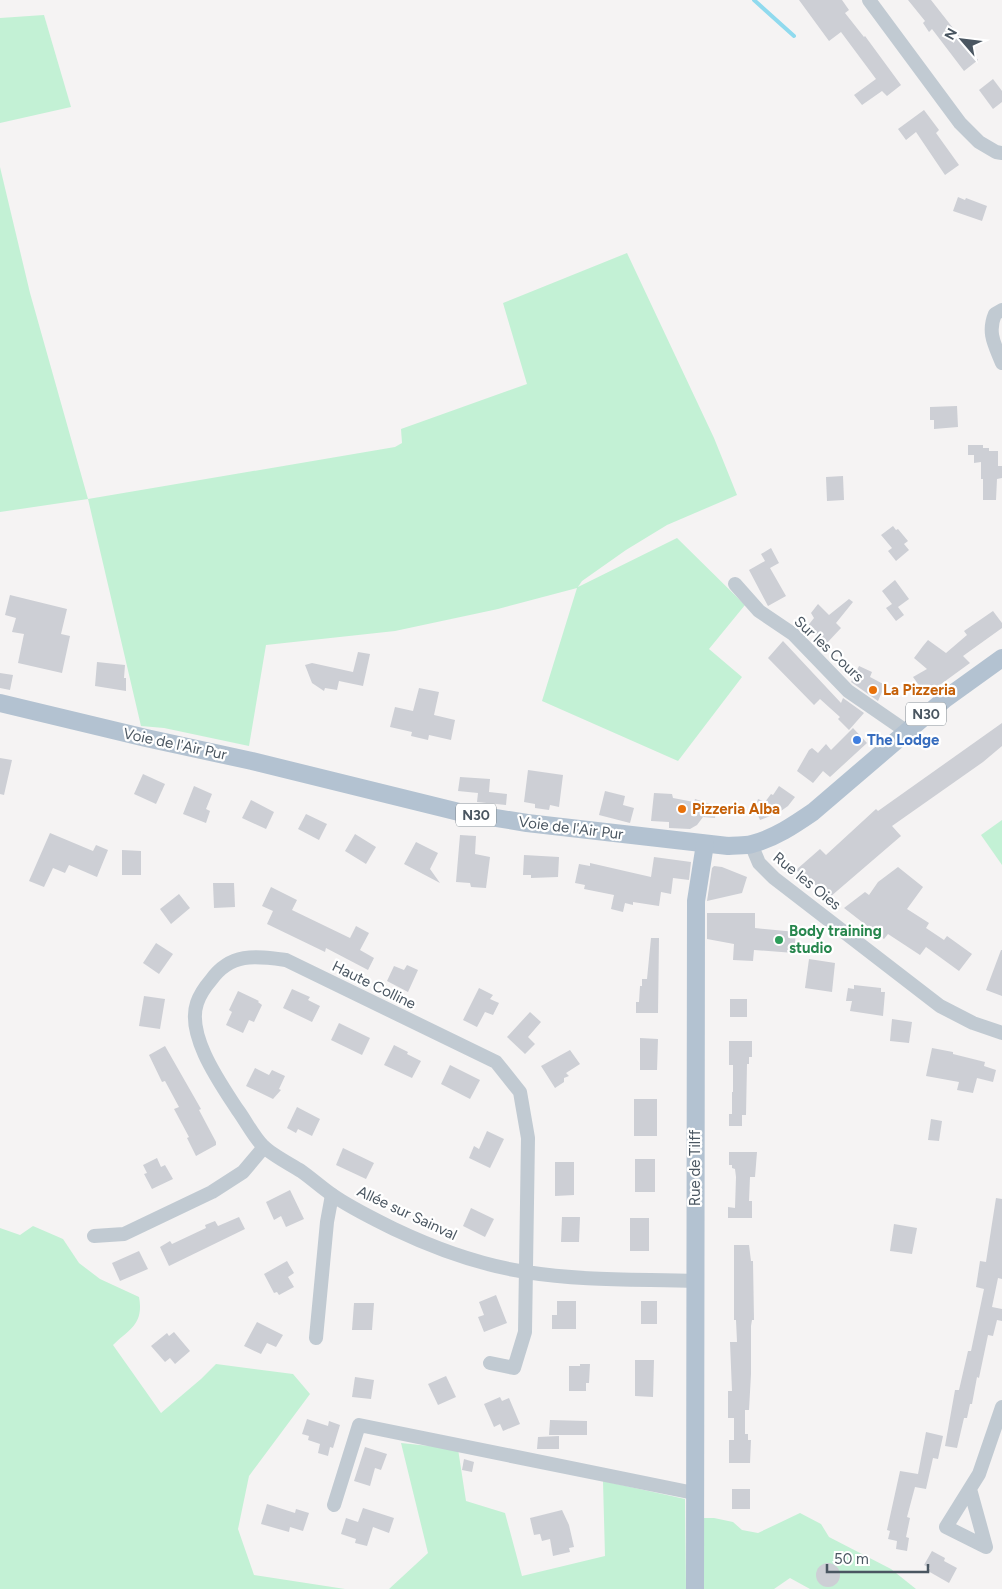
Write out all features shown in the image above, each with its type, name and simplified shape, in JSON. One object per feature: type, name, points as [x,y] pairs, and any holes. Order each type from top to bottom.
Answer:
[{"type":"main road","name":"Voie de l'Air Pur","points":[[0,703],[252,761],[459,812],[528,823],[705,844],[751,844],[774,836],[813,812],[945,699],[1002,658]]},
{"type":"main road","name":"Rue de Tilff","points":[[695,1589],[696,901],[705,844]]},
{"type":"street","points":[[869,0],[960,123],[978,142],[1002,153]]},
{"type":"street","points":[[1002,310],[995,314],[991,333],[1002,363]]},
{"type":"street","name":"Sur les Cours","points":[[735,584],[759,611],[793,634],[848,691],[906,731]]},
{"type":"street","name":"Rue les Oies","points":[[751,844],[759,863],[774,878],[940,1006],[974,1023],[1002,1033]]},
{"type":"street","name":"Haute Colline","points":[[264,1147],[222,1087],[206,1058],[198,1039],[196,1021],[196,1004],[213,976],[225,966],[240,959],[253,956],[286,960],[496,1062],[520,1092],[528,1138],[525,1272]]},
{"type":"street","points":[[94,1236],[124,1234],[212,1192],[243,1172],[264,1147]]},
{"type":"street","name":"Allée sur Sainval","points":[[264,1147],[332,1195],[392,1228],[438,1248],[480,1262],[525,1272],[564,1277],[696,1281]]},
{"type":"street","name":"Allée sur Sainval","points":[[316,1338],[327,1222],[332,1195]]},
{"type":"street","points":[[490,1363],[514,1368],[524,1332],[525,1272]]},
{"type":"street","points":[[970,1488],[979,1474],[1002,1408]]},
{"type":"street","points":[[334,1505],[359,1425],[694,1493]]},
{"type":"green space","points":[[44,15],[71,107],[0,123],[0,18]]},
{"type":"green space","points":[[0,167],[30,293],[88,499],[0,512]]},
{"type":"green space","points":[[627,253],[714,438],[737,495],[667,525],[626,550],[582,581],[578,587],[677,538],[745,605],[709,649],[742,677],[678,761],[542,701],[577,588],[498,609],[395,631],[266,645],[249,746],[164,728],[141,726],[88,499],[395,447],[402,443],[401,429],[527,384],[503,303]]},
{"type":"green space","points":[[1002,820],[1002,865],[981,835]]},
{"type":"green space","points":[[33,1226],[63,1239],[79,1263],[100,1279],[139,1297],[140,1306],[137,1320],[130,1330],[113,1345],[161,1413],[216,1364],[293,1374],[310,1394],[249,1476],[238,1529],[254,1575],[345,1589],[0,1589],[0,1228],[20,1235]]},
{"type":"green space","points":[[401,1443],[458,1449],[466,1501],[505,1513],[522,1576],[605,1556],[603,1481],[685,1499],[686,1589],[389,1589],[428,1553]]},
{"type":"green space","points":[[800,1513],[821,1524],[829,1537],[891,1569],[916,1589],[810,1589],[790,1578],[774,1589],[703,1589],[698,1518],[714,1518],[733,1522],[742,1530],[758,1533]]},
{"type":"building","points":[[799,0],[842,0],[849,10],[845,13],[865,36],[901,85],[887,96],[882,91],[862,105],[854,95],[876,79],[841,32],[829,41]]},
{"type":"building","points":[[908,0],[931,0],[978,60],[964,71],[932,29],[929,32],[923,23],[925,21]]},
{"type":"building","points":[[993,79],[1002,91],[1002,102],[993,109],[979,90]]},
{"type":"building","points":[[924,110],[939,130],[936,133],[959,165],[945,175],[916,132],[906,140],[898,129]]},
{"type":"building","points":[[958,197],[987,206],[982,221],[953,211]]},
{"type":"building","points":[[957,406],[958,427],[934,429],[934,420],[930,420],[930,407]]},
{"type":"building","points":[[968,445],[983,445],[983,448],[989,448],[989,451],[998,451],[998,466],[1002,466],[1002,478],[997,479],[996,500],[983,500],[981,462],[974,463],[974,455],[968,455]]},
{"type":"building","points":[[843,476],[844,500],[827,501],[826,477]]},
{"type":"building","points":[[893,526],[908,541],[904,544],[909,550],[896,561],[888,551],[892,548],[881,535]]},
{"type":"building","points":[[771,548],[779,563],[770,568],[786,596],[768,606],[749,570],[765,561],[761,554]]},
{"type":"building","points":[[895,580],[909,599],[898,607],[904,615],[896,621],[886,608],[892,604],[882,591]]},
{"type":"building","points":[[10,595],[67,609],[61,634],[70,636],[62,673],[18,663],[24,634],[12,632],[16,618],[5,615]]},
{"type":"building","points":[[849,599],[853,602],[836,623],[841,628],[826,644],[806,628],[814,618],[811,613],[818,604],[829,615]]},
{"type":"building","points":[[993,611],[1002,623],[1002,628],[963,656],[970,663],[926,695],[913,677],[927,669],[914,658],[923,646],[928,640],[946,653],[967,635],[964,631]]},
{"type":"building","points":[[783,641],[841,703],[843,698],[864,713],[849,730],[838,719],[840,717],[820,699],[814,705],[768,658]]},
{"type":"building","points":[[358,652],[370,654],[363,686],[339,681],[337,690],[325,688],[324,691],[312,683],[305,665],[312,663],[353,672]]},
{"type":"building","points":[[97,662],[125,665],[126,691],[95,686]]},
{"type":"building","points":[[859,666],[872,672],[870,677],[885,685],[878,701],[851,682]]},
{"type":"building","points":[[0,673],[13,675],[10,690],[0,688]]},
{"type":"building","points":[[419,688],[439,692],[434,715],[455,720],[451,740],[429,735],[428,740],[411,736],[412,732],[390,727],[395,707],[413,711]]},
{"type":"building","points":[[1002,723],[1002,746],[983,762],[892,826],[901,836],[830,897],[796,870],[820,849],[826,855],[876,809],[878,811]]},
{"type":"building","points":[[853,728],[867,743],[830,777],[823,771],[813,783],[797,771],[809,750],[812,748],[818,753],[826,744],[831,750]]},
{"type":"building","points":[[0,758],[12,760],[4,795],[0,794]]},
{"type":"building","points":[[528,770],[563,775],[559,807],[550,805],[549,810],[535,808],[535,804],[524,802]]},
{"type":"building","points":[[143,774],[165,784],[156,804],[134,794]]},
{"type":"building","points":[[460,777],[490,779],[489,792],[507,794],[506,805],[477,802],[478,793],[458,791]]},
{"type":"building","points":[[194,786],[212,794],[206,809],[210,811],[206,823],[183,814]]},
{"type":"building","points":[[779,786],[795,797],[788,806],[778,813],[760,820],[755,809],[758,799],[765,802]]},
{"type":"building","points":[[605,791],[625,796],[623,805],[634,808],[630,823],[599,815]]},
{"type":"building","points":[[654,793],[672,794],[673,798],[694,802],[695,799],[716,806],[715,818],[703,817],[697,825],[690,829],[669,828],[669,822],[651,821]]},
{"type":"building","points":[[251,800],[274,812],[266,829],[242,818]]},
{"type":"building","points":[[306,814],[327,824],[319,840],[298,829]]},
{"type":"building","points":[[50,833],[93,851],[96,845],[108,850],[97,877],[69,865],[65,873],[53,868],[44,887],[29,881]]},
{"type":"building","points":[[355,834],[376,847],[366,864],[345,851]]},
{"type":"building","points":[[460,835],[476,836],[475,854],[490,857],[486,888],[471,887],[470,883],[456,882]]},
{"type":"building","points":[[416,842],[438,853],[430,869],[440,883],[404,864]]},
{"type":"building","points":[[122,850],[141,851],[141,875],[122,875]]},
{"type":"building","points":[[524,855],[559,857],[558,877],[531,878],[531,875],[523,875]]},
{"type":"building","points":[[654,857],[691,862],[689,880],[673,878],[671,894],[661,892],[659,906],[633,902],[633,905],[625,903],[623,912],[611,909],[614,895],[584,889],[585,885],[575,883],[579,864],[590,866],[590,863],[651,877]]},
{"type":"building","points":[[714,866],[722,867],[747,877],[742,893],[707,901],[712,868]]},
{"type":"building","points":[[898,867],[923,887],[907,909],[929,923],[926,928],[944,940],[947,936],[972,954],[959,971],[926,947],[920,955],[888,934],[884,939],[844,908],[865,892],[869,895],[878,882]]},
{"type":"building","points":[[213,883],[234,883],[235,907],[214,908]]},
{"type":"building","points":[[271,887],[297,900],[292,910],[350,938],[356,926],[369,933],[360,950],[374,958],[368,970],[326,948],[325,952],[267,924],[273,911],[262,906]]},
{"type":"building","points":[[179,894],[190,908],[171,924],[160,909]]},
{"type":"building","points":[[707,913],[755,913],[755,928],[796,932],[794,953],[754,950],[753,961],[733,960],[734,944],[707,939]]},
{"type":"building","points":[[651,938],[659,938],[658,1013],[636,1013],[636,1002],[639,1002],[642,979],[647,979]]},
{"type":"building","points":[[156,943],[173,954],[159,974],[143,963]]},
{"type":"building","points":[[1002,950],[1002,996],[986,990]]},
{"type":"building","points":[[809,959],[835,963],[832,992],[805,988]]},
{"type":"building","points":[[407,965],[418,970],[408,992],[387,981],[394,966],[404,970]]},
{"type":"building","points":[[854,985],[881,988],[881,992],[885,992],[883,1016],[850,1011],[852,1001],[846,1001],[848,988],[854,989]]},
{"type":"building","points":[[479,988],[493,995],[490,999],[499,1003],[493,1015],[485,1012],[477,1027],[463,1020]]},
{"type":"building","points":[[292,989],[310,997],[308,1000],[320,1006],[312,1022],[283,1008]]},
{"type":"building","points":[[238,991],[259,1001],[262,1005],[254,1022],[249,1020],[243,1033],[226,1025],[232,1012],[229,1010]]},
{"type":"building","points":[[144,996],[165,999],[160,1029],[139,1026]]},
{"type":"building","points":[[730,999],[747,999],[747,1017],[730,1017]]},
{"type":"building","points":[[530,1012],[541,1022],[528,1037],[535,1044],[525,1054],[507,1037]]},
{"type":"building","points":[[892,1019],[912,1022],[909,1043],[890,1041]]},
{"type":"building","points":[[339,1023],[370,1038],[362,1055],[331,1040]]},
{"type":"building","points":[[640,1038],[658,1039],[657,1070],[640,1070]]},
{"type":"building","points":[[729,1041],[752,1041],[752,1057],[749,1057],[749,1064],[747,1064],[746,1115],[742,1115],[742,1126],[729,1126],[729,1114],[732,1114],[733,1065],[729,1065]]},
{"type":"building","points":[[394,1045],[421,1061],[412,1078],[384,1065]]},
{"type":"building","points":[[165,1046],[201,1109],[199,1110],[216,1142],[216,1145],[196,1156],[187,1138],[189,1137],[174,1109],[179,1107],[165,1081],[162,1082],[149,1055]]},
{"type":"building","points":[[932,1048],[985,1062],[984,1066],[996,1070],[993,1082],[977,1078],[973,1093],[957,1090],[959,1082],[926,1076]]},
{"type":"building","points":[[570,1050],[580,1064],[566,1073],[569,1076],[564,1078],[564,1082],[555,1088],[541,1066]]},
{"type":"building","points":[[450,1065],[480,1080],[470,1099],[441,1084]]},
{"type":"building","points":[[255,1068],[269,1075],[272,1070],[285,1076],[279,1089],[281,1090],[273,1099],[246,1086]]},
{"type":"building","points":[[634,1099],[657,1099],[657,1136],[634,1136]]},
{"type":"building","points":[[297,1107],[320,1119],[312,1136],[298,1129],[296,1133],[287,1128]]},
{"type":"building","points":[[931,1119],[942,1121],[939,1141],[928,1140]]},
{"type":"building","points":[[487,1131],[504,1139],[490,1168],[469,1158],[474,1146],[479,1149]]},
{"type":"building","points":[[343,1148],[374,1163],[366,1179],[336,1165]]},
{"type":"building","points":[[729,1152],[757,1152],[755,1177],[750,1177],[749,1201],[752,1201],[752,1218],[728,1218],[728,1207],[735,1208],[736,1177],[735,1169],[732,1168],[732,1165],[729,1165]]},
{"type":"building","points":[[157,1158],[161,1167],[165,1165],[173,1179],[152,1189],[144,1174],[147,1173],[143,1165]]},
{"type":"building","points":[[635,1159],[655,1159],[655,1192],[635,1192]]},
{"type":"building","points":[[555,1162],[574,1162],[574,1195],[555,1196]]},
{"type":"building","points":[[290,1190],[304,1219],[286,1227],[281,1216],[274,1220],[266,1202]]},
{"type":"building","points":[[996,1198],[1002,1199],[1002,1279],[998,1278],[992,1307],[1002,1309],[1002,1321],[997,1320],[993,1336],[988,1335],[972,1404],[970,1404],[967,1418],[964,1418],[957,1448],[945,1446],[955,1390],[959,1390],[968,1351],[971,1351],[984,1289],[976,1287],[980,1261],[986,1262]]},
{"type":"building","points":[[471,1208],[494,1219],[485,1237],[463,1226]]},
{"type":"building","points":[[239,1217],[245,1229],[169,1266],[160,1247],[170,1241],[172,1244],[206,1228],[205,1225],[215,1221],[218,1226]]},
{"type":"building","points":[[562,1217],[580,1217],[579,1242],[561,1242]]},
{"type":"building","points":[[630,1218],[649,1218],[649,1251],[630,1251]]},
{"type":"building","points":[[894,1224],[917,1228],[912,1254],[890,1251]]},
{"type":"building","points":[[734,1245],[749,1245],[751,1261],[753,1261],[754,1320],[752,1320],[751,1326],[749,1410],[745,1410],[745,1434],[748,1434],[748,1440],[751,1440],[750,1463],[729,1463],[729,1440],[734,1440],[734,1418],[728,1418],[728,1391],[732,1391],[730,1342],[737,1342],[736,1320],[734,1320]]},
{"type":"building","points":[[139,1251],[148,1269],[120,1281],[112,1263]]},
{"type":"building","points":[[287,1261],[294,1273],[288,1277],[294,1287],[279,1295],[277,1292],[274,1293],[264,1274]]},
{"type":"building","points":[[496,1295],[507,1323],[484,1332],[478,1317],[484,1315],[479,1302]]},
{"type":"building","points":[[557,1301],[576,1301],[576,1329],[552,1329],[552,1315],[557,1315]]},
{"type":"building","points":[[641,1301],[657,1301],[657,1324],[641,1324]]},
{"type":"building","points":[[354,1303],[374,1303],[372,1330],[352,1330]]},
{"type":"building","points":[[257,1322],[283,1335],[276,1347],[267,1343],[261,1354],[244,1346]]},
{"type":"building","points":[[174,1332],[190,1351],[175,1364],[170,1358],[165,1362],[151,1346],[167,1333],[169,1336]]},
{"type":"building","points":[[635,1360],[654,1360],[653,1397],[635,1396]]},
{"type":"building","points":[[580,1364],[590,1364],[589,1383],[586,1383],[586,1391],[569,1391],[569,1366],[580,1366]]},
{"type":"building","points":[[446,1376],[456,1397],[438,1405],[428,1384]]},
{"type":"building","points":[[355,1377],[374,1380],[371,1399],[352,1397]]},
{"type":"building","points":[[500,1397],[502,1401],[509,1398],[520,1424],[503,1431],[500,1424],[494,1427],[484,1404]]},
{"type":"building","points":[[307,1419],[328,1426],[329,1421],[340,1425],[333,1448],[330,1447],[328,1456],[318,1453],[320,1444],[308,1440],[309,1436],[302,1434]]},
{"type":"building","points":[[550,1420],[587,1421],[587,1435],[549,1435]]},
{"type":"building","points":[[926,1432],[943,1436],[938,1459],[933,1458],[926,1489],[915,1487],[907,1517],[910,1518],[906,1537],[909,1538],[907,1551],[896,1549],[897,1541],[888,1539],[890,1531],[887,1530],[900,1471],[918,1474]]},
{"type":"building","points":[[559,1436],[559,1449],[537,1449],[538,1437]]},
{"type":"building","points":[[365,1447],[387,1454],[381,1470],[375,1468],[370,1486],[354,1481]]},
{"type":"building","points":[[464,1459],[474,1462],[472,1472],[462,1470]]},
{"type":"building","points":[[732,1489],[750,1489],[750,1509],[732,1509]]},
{"type":"building","points":[[267,1504],[295,1513],[296,1509],[309,1513],[303,1531],[290,1527],[289,1532],[261,1524]]},
{"type":"building","points":[[363,1508],[394,1518],[389,1533],[373,1527],[367,1546],[355,1543],[356,1539],[341,1534],[346,1518],[358,1522]]},
{"type":"building","points":[[562,1510],[569,1525],[574,1547],[569,1548],[570,1552],[553,1556],[550,1539],[542,1541],[540,1534],[534,1535],[530,1518]]},
{"type":"building","points":[[932,1551],[945,1558],[944,1561],[957,1568],[949,1583],[928,1571],[930,1568],[924,1565]]},
{"type":"building","points":[[828,1563],[837,1566],[840,1575],[837,1584],[828,1587],[819,1584],[816,1575],[819,1566]]},
{"type":"waterway","points":[[754,0],[794,36]]},
{"type":"place","name":"La Pizzeria","points":[[873,690]]},
{"type":"place","name":"The Lodge","points":[[857,740]]},
{"type":"place","name":"Pizzeria Alba","points":[[682,809]]},
{"type":"place","name":"Body training studio","points":[[779,940]]}]
